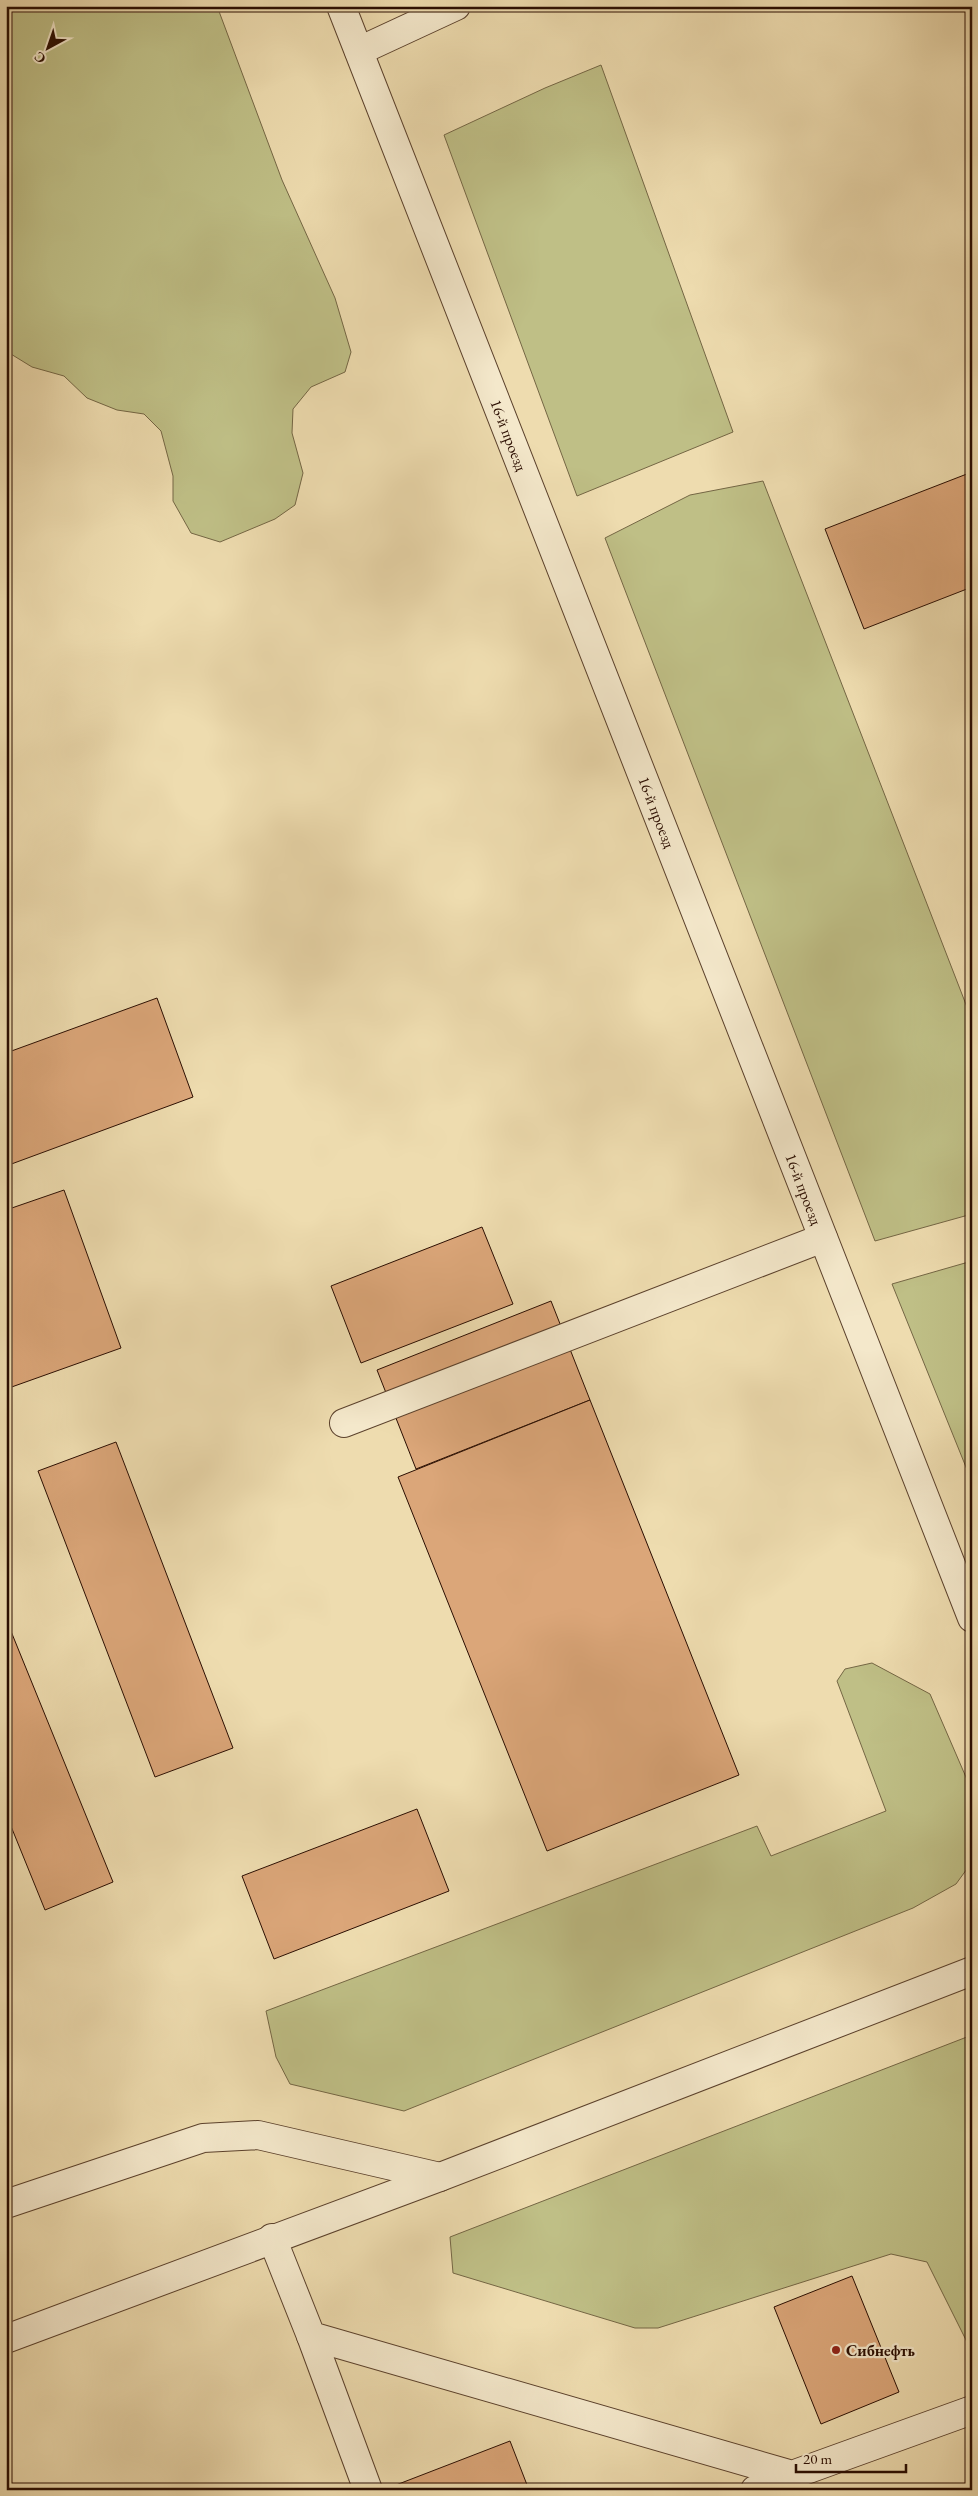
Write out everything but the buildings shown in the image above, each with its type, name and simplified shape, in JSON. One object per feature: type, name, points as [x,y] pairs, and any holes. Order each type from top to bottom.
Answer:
[{"type":"street","name":"16-й проезд","points":[[341,6],[972,1618]]},
{"type":"street","points":[[359,51],[456,6]]},
{"type":"street","points":[[344,1422],[823,1238]]},
{"type":"street","points":[[6,2340],[272,2238],[440,2177],[972,1971]]},
{"type":"street","points":[[6,2204],[203,2138],[258,2135],[440,2177]]},
{"type":"street","points":[[272,2238],[311,2336],[368,2490]]},
{"type":"street","points":[[311,2336],[792,2475]]},
{"type":"street","points":[[755,2490],[972,2410]]},
{"type":"green space","points":[[6,6],[217,6],[282,180],[335,298],[351,352],[345,372],[311,387],[293,409],[292,433],[303,473],[295,505],[275,519],[220,542],[191,533],[173,501],[173,476],[161,431],[144,414],[117,410],[87,398],[64,376],[32,367],[6,351]]},
{"type":"green space","points":[[601,65],[733,432],[577,496],[444,135],[545,88]]},
{"type":"green space","points":[[763,481],[972,1020],[972,1214],[875,1241],[605,538],[690,495]]},
{"type":"green space","points":[[972,1261],[972,1482],[892,1284]]},
{"type":"green space","points":[[872,1663],[930,1694],[972,1791],[972,1862],[956,1884],[913,1908],[404,2111],[290,2084],[276,2057],[266,2011],[757,1826],[771,1856],[886,1811],[837,1681],[845,1669]]},
{"type":"green space","points":[[972,2035],[972,2352],[927,2262],[891,2254],[658,2328],[635,2328],[453,2273],[450,2237]]},
{"type":"place","name":"Сибнефть","points":[[836,2350]]}]
